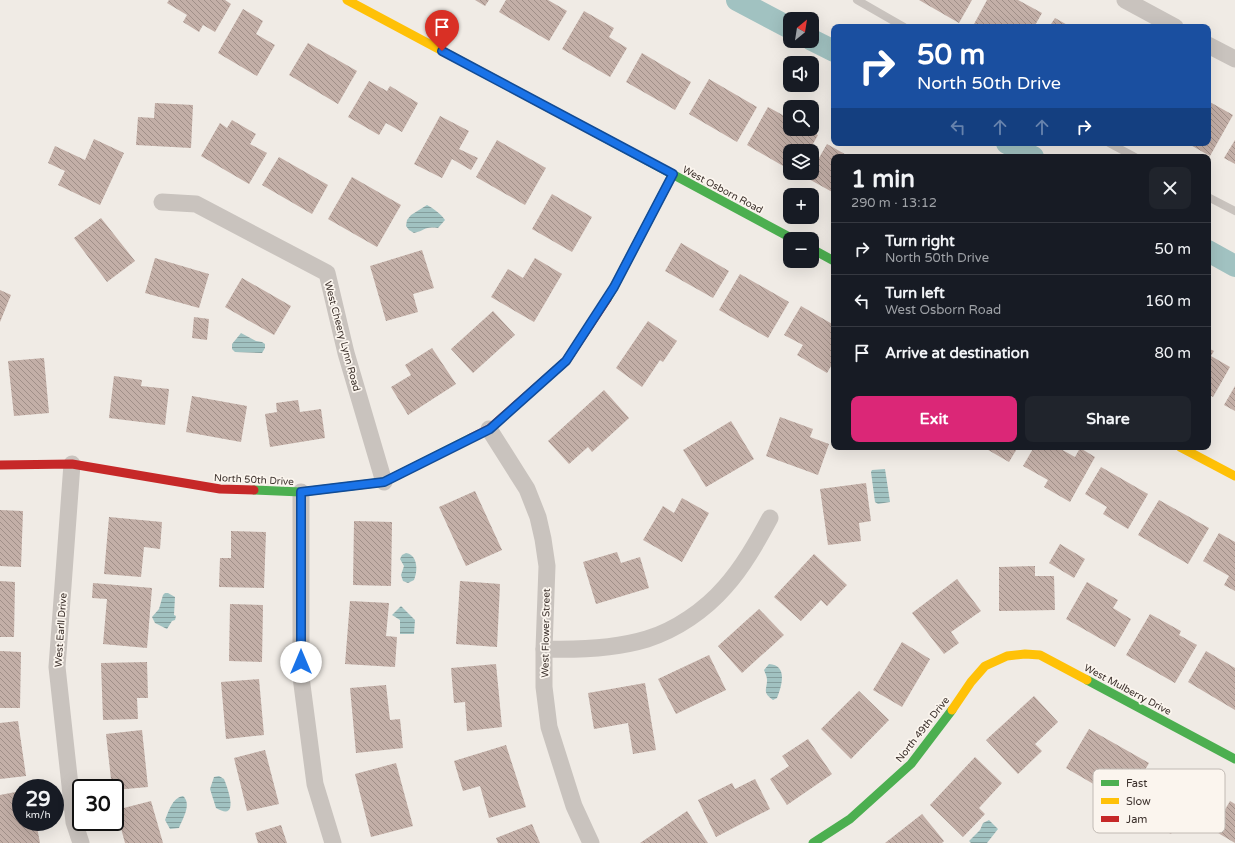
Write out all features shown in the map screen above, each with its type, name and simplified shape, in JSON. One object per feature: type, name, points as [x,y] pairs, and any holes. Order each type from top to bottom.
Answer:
[{"type":"street","name":"West Osborn Road","points":[[347,0],[783,233]]},
{"type":"street","points":[[1125,0],[1144,4],[1171,24]]},
{"type":"street","points":[[1211,47],[1235,59]]},
{"type":"street","name":"North 50th Drive","points":[[0,464],[72,464],[220,489],[301,492],[384,482],[490,429],[566,361],[614,287],[673,174]]},
{"type":"street","name":"West Cheery Lynn Road","points":[[162,202],[196,204],[326,274],[346,353],[384,482]]},
{"type":"street","points":[[819,253],[831,259]]},
{"type":"street","name":"West Flower Street","points":[[490,429],[527,489],[538,517],[547,566],[544,687],[549,727],[574,806],[591,843]]},
{"type":"street","points":[[1186,450],[1235,476]]},
{"type":"street","name":"West Earll Drive","points":[[72,464],[57,667],[74,822],[81,843]]},
{"type":"street","points":[[301,492],[301,677],[315,784],[333,843]]},
{"type":"street","points":[[544,649],[572,650],[609,646],[647,639],[672,628],[700,610],[725,587],[742,566],[770,518]]},
{"type":"street","name":"West Mulberry Drive","points":[[1007,656],[1025,654],[1040,655],[1235,759]]},
{"type":"street","name":"North 49th Drive","points":[[813,843],[850,819],[910,764],[944,722],[970,682],[985,666],[1007,656]]},
{"type":"lane","points":[[857,0],[899,24]]},
{"type":"lane","points":[[1115,146],[1129,154]]},
{"type":"lane","points":[[1211,198],[1235,211]]},
{"type":"water","points":[[427,205],[437,211],[445,220],[438,228],[428,228],[414,233],[406,226],[407,220],[411,215]]},
{"type":"water","points":[[241,333],[265,344],[265,348],[262,353],[235,352],[232,349],[232,344]]},
{"type":"water","points":[[885,469],[890,502],[878,504],[875,502],[871,472],[872,470]]},
{"type":"water","points":[[406,553],[413,557],[416,564],[414,580],[408,583],[403,581],[401,575],[404,566],[400,559],[402,555]]},
{"type":"water","points":[[165,593],[175,597],[175,620],[172,621],[167,629],[155,623],[152,617],[159,609]]},
{"type":"water","points":[[401,606],[415,620],[414,634],[400,634],[400,620],[392,615]]},
{"type":"water","points":[[769,664],[775,665],[779,668],[782,677],[781,688],[777,698],[773,700],[766,693],[767,679],[764,670]]},
{"type":"water","points":[[219,776],[224,779],[230,796],[230,808],[228,811],[223,811],[216,808],[210,789],[214,777]]},
{"type":"water","points":[[183,796],[187,803],[184,816],[179,828],[170,829],[165,820],[176,799]]},
{"type":"water","points":[[989,820],[998,829],[987,843],[971,843],[969,841],[980,830],[983,823]]},
{"type":"building","points":[[169,0],[225,0],[231,4],[215,32],[203,25],[199,32],[183,22],[187,15],[167,3]]},
{"type":"building","points":[[475,0],[489,0],[485,6]]},
{"type":"building","points":[[506,0],[548,0],[567,11],[549,41],[499,12]]},
{"type":"building","points":[[919,0],[972,0],[959,23]]},
{"type":"building","points":[[987,0],[1018,0],[1042,13],[1036,24],[974,24]]},
{"type":"building","points":[[243,9],[263,21],[256,34],[275,45],[257,76],[218,53]]},
{"type":"building","points":[[584,11],[614,28],[609,37],[627,48],[610,77],[562,49]]},
{"type":"building","points":[[1055,18],[1066,24],[1051,24]]},
{"type":"building","points":[[308,43],[357,71],[338,104],[289,75]]},
{"type":"building","points":[[642,53],[691,82],[675,110],[626,82]]},
{"type":"building","points":[[709,79],[757,107],[737,142],[689,114]]},
{"type":"building","points":[[369,81],[387,91],[390,86],[418,103],[402,132],[386,123],[379,135],[348,117]]},
{"type":"building","points":[[155,103],[193,105],[191,148],[136,145],[138,117],[154,118]]},
{"type":"building","points":[[1211,103],[1233,115],[1211,154],[1206,154],[1192,146],[1211,146]]},
{"type":"building","points":[[768,107],[783,115],[783,136],[817,136],[813,144],[783,144],[783,166],[747,145]]},
{"type":"building","points":[[440,116],[469,131],[459,149],[478,158],[471,170],[452,159],[442,178],[414,164]]},
{"type":"building","points":[[232,120],[256,134],[250,144],[267,153],[249,184],[201,156],[220,123],[227,128]]},
{"type":"building","points":[[94,139],[124,153],[100,205],[58,185],[65,171],[48,163],[55,146],[85,160]]},
{"type":"building","points":[[497,140],[546,168],[525,205],[476,177]]},
{"type":"building","points":[[1235,140],[1235,164],[1224,158]]},
{"type":"building","points":[[827,144],[845,154],[831,154],[831,191],[811,180],[819,180],[819,158]]},
{"type":"building","points":[[279,157],[328,185],[312,214],[262,185]]},
{"type":"building","points":[[352,177],[401,205],[377,247],[328,219]]},
{"type":"building","points":[[552,194],[592,217],[572,252],[532,229]]},
{"type":"building","points":[[101,218],[135,261],[107,282],[74,238]]},
{"type":"building","points":[[681,243],[729,271],[713,298],[665,271]]},
{"type":"building","points":[[422,250],[434,288],[413,294],[418,312],[386,321],[370,266]]},
{"type":"building","points":[[155,258],[209,274],[199,308],[145,293]]},
{"type":"building","points":[[535,258],[562,274],[534,322],[491,297],[508,269],[523,278]]},
{"type":"building","points":[[740,274],[789,302],[768,338],[719,310]]},
{"type":"building","points":[[242,278],[291,306],[274,335],[225,307]]},
{"type":"building","points":[[0,290],[11,295],[0,322]]},
{"type":"building","points":[[801,306],[831,323],[831,366],[827,373],[797,355],[803,345],[784,335]]},
{"type":"building","points":[[493,311],[515,335],[473,373],[451,349]]},
{"type":"building","points":[[194,317],[209,319],[207,340],[192,338]]},
{"type":"building","points":[[648,321],[677,341],[663,362],[660,360],[642,387],[616,368]]},
{"type":"building","points":[[432,348],[456,384],[408,415],[391,387],[411,375],[405,365]]},
{"type":"building","points":[[1211,356],[1230,367],[1213,397],[1211,396]]},
{"type":"building","points":[[44,358],[49,413],[14,416],[8,361]]},
{"type":"building","points":[[114,376],[142,380],[141,386],[169,389],[165,425],[109,418]]},
{"type":"building","points":[[1235,386],[1235,411],[1224,405]]},
{"type":"building","points":[[604,390],[629,418],[592,452],[588,447],[569,464],[548,441]]},
{"type":"building","points":[[192,396],[247,406],[241,442],[186,432]]},
{"type":"building","points":[[298,400],[300,412],[321,409],[325,438],[270,447],[265,414],[277,412],[276,403]]},
{"type":"building","points":[[780,417],[813,429],[810,437],[829,444],[818,475],[766,456]]},
{"type":"building","points":[[731,421],[754,459],[706,487],[683,450]]},
{"type":"building","points":[[988,450],[1016,450],[1009,462]]},
{"type":"building","points":[[1032,450],[1062,450],[1075,457],[1079,450],[1083,450],[1095,457],[1070,502],[1044,487],[1048,480],[1023,466]]},
{"type":"building","points":[[1101,467],[1148,494],[1128,529],[1103,514],[1107,507],[1085,494]]},
{"type":"building","points":[[866,483],[871,521],[859,523],[861,541],[828,545],[820,489]]},
{"type":"building","points":[[475,491],[502,550],[466,566],[439,507]]},
{"type":"building","points":[[682,498],[709,513],[682,562],[643,540],[663,506],[674,513]]},
{"type":"building","points":[[1159,500],[1209,528],[1188,564],[1138,535]]},
{"type":"building","points":[[0,510],[23,511],[21,567],[0,566]]},
{"type":"building","points":[[109,517],[162,522],[160,549],[144,547],[141,577],[104,574]]},
{"type":"building","points":[[354,521],[392,522],[391,586],[353,585]]},
{"type":"building","points":[[231,531],[266,532],[264,588],[219,587],[220,558],[231,558]]},
{"type":"building","points":[[1219,533],[1235,542],[1235,591],[1224,585],[1229,576],[1203,561]]},
{"type":"building","points":[[1060,544],[1085,559],[1074,578],[1049,563]]},
{"type":"building","points":[[617,552],[621,563],[640,557],[649,588],[596,604],[583,562]]},
{"type":"building","points":[[814,554],[847,585],[827,606],[821,600],[801,621],[774,597]]},
{"type":"building","points":[[1035,566],[1035,576],[1054,576],[1055,610],[999,611],[999,567]]},
{"type":"building","points":[[957,579],[981,611],[951,632],[959,643],[944,654],[912,613]]},
{"type":"building","points":[[0,581],[15,582],[14,637],[0,637]]},
{"type":"building","points":[[460,581],[500,584],[497,647],[456,644]]},
{"type":"building","points":[[1087,582],[1118,600],[1113,608],[1131,619],[1115,647],[1066,619]]},
{"type":"building","points":[[93,583],[152,588],[147,648],[103,644],[107,599],[92,598]]},
{"type":"building","points":[[350,601],[389,603],[386,636],[397,637],[395,667],[345,664]]},
{"type":"building","points":[[230,604],[263,605],[262,662],[229,661]]},
{"type":"building","points":[[759,609],[784,635],[742,673],[718,646]]},
{"type":"building","points":[[1150,614],[1181,631],[1179,635],[1197,645],[1175,683],[1126,655]]},
{"type":"building","points":[[902,642],[930,659],[902,707],[873,690]]},
{"type":"building","points":[[0,651],[21,652],[20,708],[0,708]]},
{"type":"building","points":[[1206,651],[1235,668],[1235,710],[1188,682]]},
{"type":"building","points":[[709,655],[726,690],[676,714],[658,679]]},
{"type":"building","points":[[147,662],[148,698],[137,698],[138,719],[103,720],[101,663]]},
{"type":"building","points":[[496,664],[502,727],[467,731],[465,702],[454,703],[451,668]]},
{"type":"building","points":[[259,679],[264,735],[226,739],[221,682]]},
{"type":"building","points":[[645,683],[656,750],[633,754],[628,723],[594,729],[588,693]]},
{"type":"building","points":[[386,685],[390,720],[400,719],[403,748],[356,753],[350,688]]},
{"type":"building","points":[[859,691],[889,720],[851,759],[821,729]]},
{"type":"building","points":[[1034,696],[1058,722],[1035,744],[1042,751],[1018,774],[986,740]]},
{"type":"building","points":[[18,721],[26,776],[0,779],[0,723]]},
{"type":"building","points":[[1089,729],[1149,763],[1146,769],[1093,769],[1093,784],[1066,768]]},
{"type":"building","points":[[142,730],[148,787],[124,789],[124,779],[111,779],[106,734]]},
{"type":"building","points":[[808,739],[832,774],[787,805],[770,779],[789,766],[782,756]]},
{"type":"building","points":[[506,745],[526,807],[489,818],[480,786],[463,791],[454,761]]},
{"type":"building","points":[[265,750],[279,804],[247,811],[234,758]]},
{"type":"building","points":[[975,757],[1002,783],[979,808],[985,814],[963,837],[930,805]]},
{"type":"building","points":[[396,763],[413,826],[371,837],[355,774]]},
{"type":"building","points":[[755,779],[770,809],[716,837],[698,800],[732,783],[735,789]]},
{"type":"building","points":[[12,793],[12,831],[38,831],[40,843],[0,843],[0,795]]},
{"type":"building","points":[[151,801],[163,843],[125,843],[122,831],[124,831],[124,808]]},
{"type":"building","points":[[1230,801],[1235,804],[1235,843],[1218,833],[1225,833],[1225,810]]},
{"type":"building","points":[[687,811],[708,843],[640,843]]},
{"type":"building","points":[[922,814],[944,841],[942,843],[885,843]]},
{"type":"building","points":[[532,824],[540,843],[498,843],[496,838]]},
{"type":"building","points":[[281,825],[287,843],[258,843],[255,833]]},
{"type":"waterway","points":[[737,0],[783,24]]},
{"type":"waterway","points":[[819,44],[831,50]]},
{"type":"waterway","points":[[1013,146],[1027,154]]},
{"type":"waterway","points":[[1211,253],[1235,266]]},
{"type":"traffic: fast","points":[[594,132],[783,234]]},
{"type":"traffic: fast","points":[[607,299],[673,174]]},
{"type":"traffic: fast","points":[[819,253],[831,259]]},
{"type":"traffic: fast","points":[[254,490],[301,492],[384,482],[471,438]]},
{"type":"traffic: fast","points":[[1087,680],[1235,759]]},
{"type":"traffic: fast","points":[[813,843],[850,819],[911,764],[952,710]]},
{"type":"traffic: slow","points":[[347,0],[594,132]]},
{"type":"traffic: slow","points":[[1186,450],[1235,476]]},
{"type":"traffic: slow","points":[[952,710],[971,682],[985,666],[1007,656],[1025,654],[1040,655],[1087,680]]},
{"type":"traffic: jam","points":[[471,438],[489,429],[566,361],[607,299]]},
{"type":"traffic: jam","points":[[0,465],[72,464],[220,489],[254,490]]},
{"type":"route","points":[[301,662],[301,492],[384,482],[490,429],[566,361],[614,287],[673,174],[442,51]]}]
